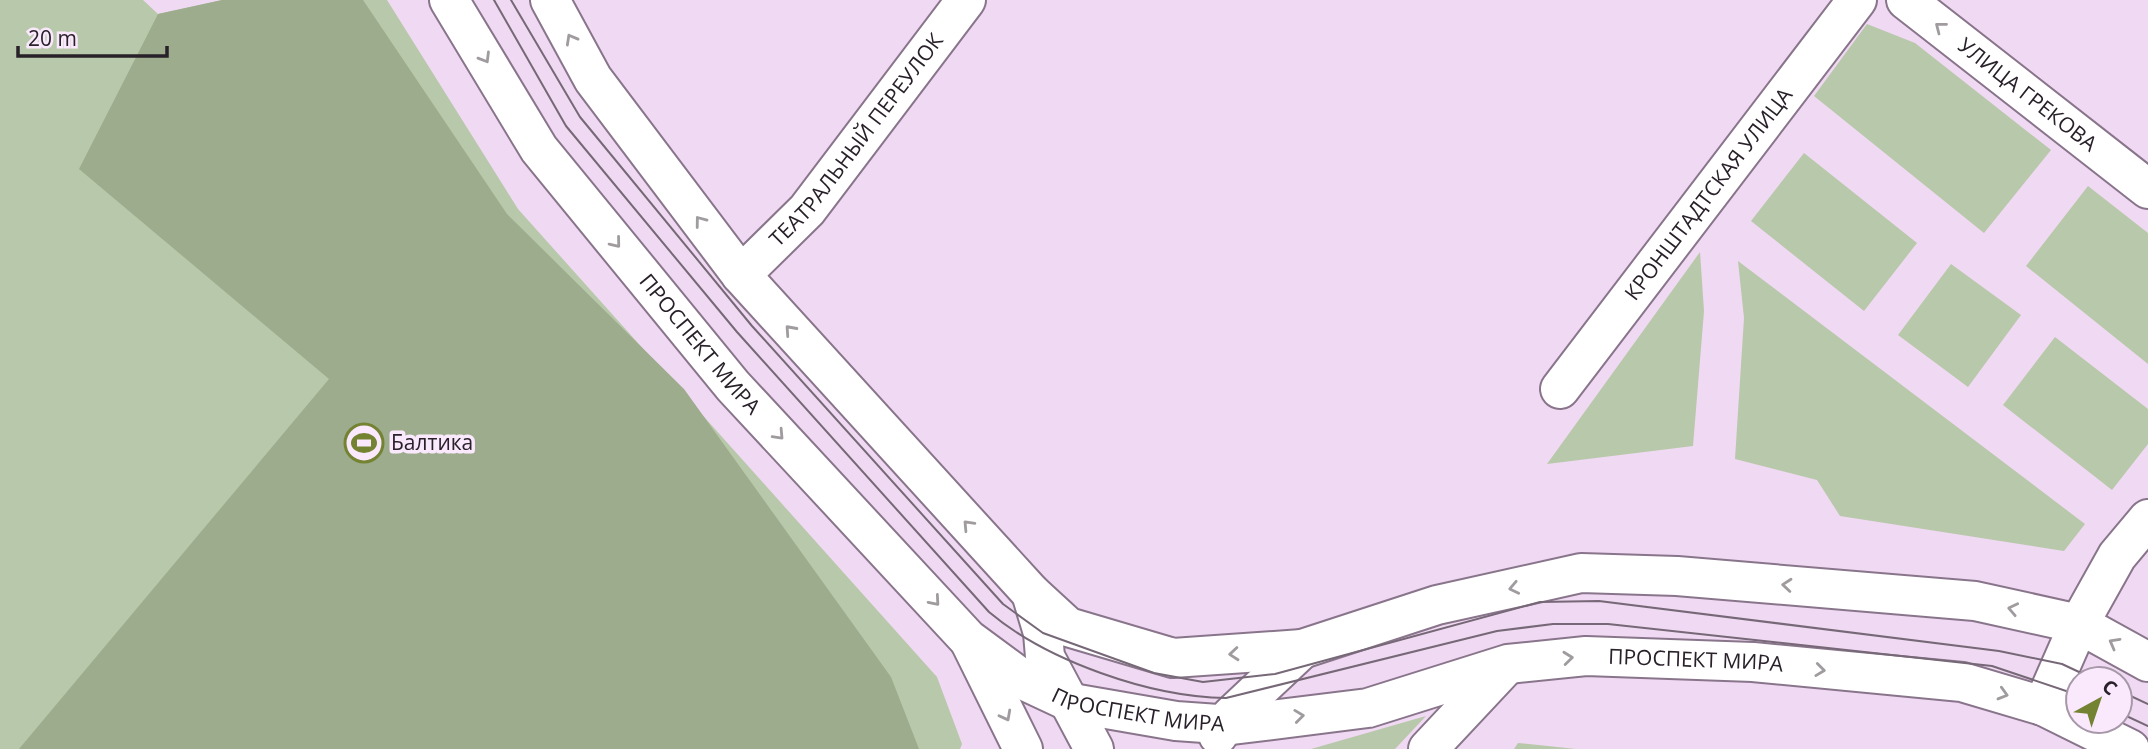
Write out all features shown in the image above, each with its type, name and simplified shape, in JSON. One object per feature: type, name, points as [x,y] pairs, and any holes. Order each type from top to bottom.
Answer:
[{"type":"main road","name":"ПРОСПЕКТ МИРА","points":[[449,0],[539,149],[733,386],[968,639],[1025,681],[1072,703],[1176,721],[1217,737],[1368,708],[1508,664],[1586,656],[1753,662],[1962,682],[2043,706],[2130,749]]},
{"type":"main road","points":[[550,0],[593,79],[741,275],[1031,593],[1068,627],[1173,658],[1302,649],[1365,631],[1437,605],[1581,573],[1676,576],[1975,601],[2079,624],[2148,662]]},
{"type":"main road","name":"ТЕАТРАЛЬНЫЙ ПЕРЕУЛОК","points":[[741,275],[807,210],[966,0]]},
{"type":"main road","name":"КРОНШТАДТСКАЯ УЛИЦА","points":[[1560,390],[1857,0]]},
{"type":"main road","name":"УЛИЦА ГРЕКОВА","points":[[1906,0],[2148,190]]},
{"type":"main road","points":[[2043,706],[2079,624],[2117,556],[2148,519]]},
{"type":"main road","points":[[1031,593],[1043,633],[1045,657],[1072,703],[1094,749]]},
{"type":"main road","points":[[968,639],[1023,749]]},
{"type":"main road","points":[[1217,737],[1302,649]]},
{"type":"main road","points":[[1428,749],[1508,664]]},
{"type":"green space","name":"Балтика","points":[[0,0],[143,0],[158,14],[222,0],[387,0],[518,209],[937,677],[962,744],[960,749],[0,749]]},
{"type":"green space","name":"Балтика","points":[[222,0],[363,0],[507,214],[684,389],[891,677],[919,749],[19,749],[329,379],[79,169],[158,14]]},
{"type":"green space","points":[[1867,24],[1915,43],[2051,150],[1984,233],[1814,96]]},
{"type":"green space","points":[[1804,153],[1917,243],[1864,311],[1751,221]]},
{"type":"green space","points":[[2088,186],[2148,233],[2148,364],[2026,266]]},
{"type":"green space","points":[[1700,252],[1704,311],[1693,446],[1547,464]]},
{"type":"green space","points":[[1738,261],[2085,524],[2064,551],[1840,516],[1817,480],[1735,459],[1744,318]]},
{"type":"green space","points":[[1951,264],[2021,315],[1968,387],[1898,335]]},
{"type":"green space","points":[[2055,337],[2148,409],[2148,444],[2112,490],[2003,405]]},
{"type":"green space","points":[[1426,716],[1395,749],[1311,749]]},
{"type":"green space","points":[[1518,743],[1576,749],[1514,749]]},
{"type":"tram line","points":[[494,0],[566,126],[737,332],[989,612],[1013,630],[1069,660],[1101,673],[1165,691],[1226,698],[1497,631],[1553,624],[1608,624],[1992,666],[2064,690]]},
{"type":"tram line","points":[[511,0],[580,117],[752,326],[1003,604],[1043,633],[1154,673],[1203,682],[1275,674],[1540,602],[1599,601],[1999,651],[2064,665]]},
{"type":"tram line","points":[[2134,698],[2148,704]]},
{"type":"tram line","points":[[2134,720],[2148,726]]},
{"type":"place","name":"Балтика","points":[[364,443]]}]
